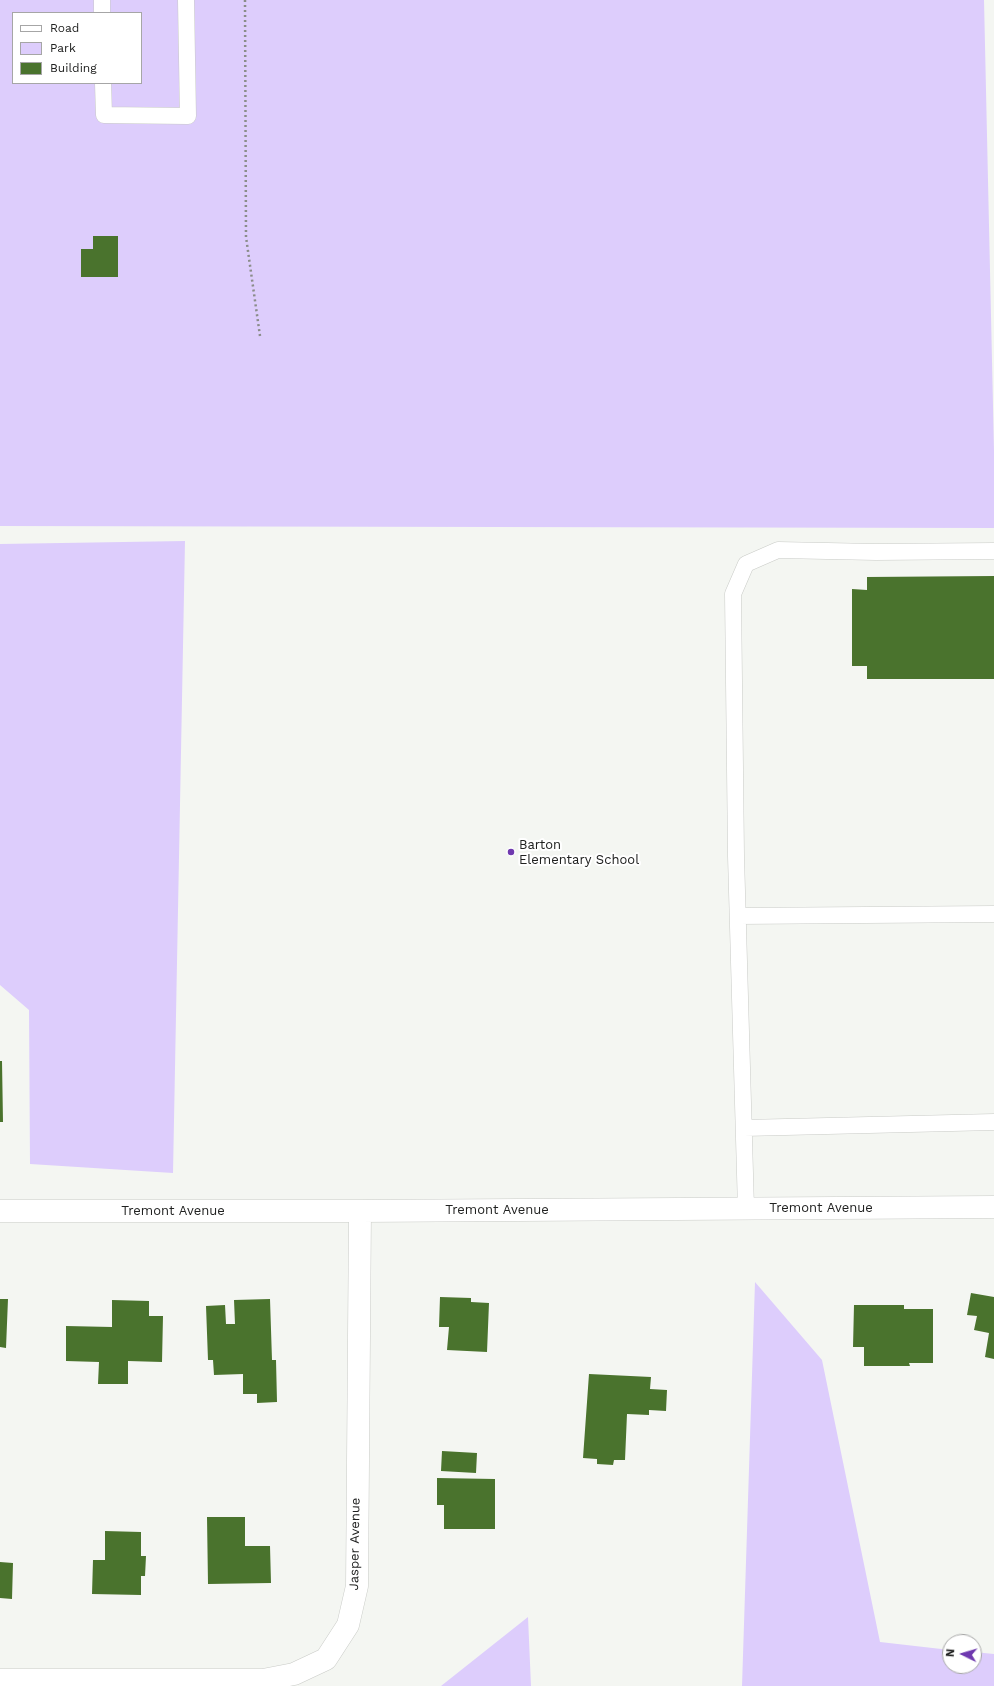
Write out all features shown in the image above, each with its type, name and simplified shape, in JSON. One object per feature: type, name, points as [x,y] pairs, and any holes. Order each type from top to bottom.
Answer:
[{"type":"street","name":"Tremont Avenue","points":[[0,1211],[360,1211],[994,1207]]},
{"type":"street","name":"Jasper Avenue","points":[[0,1680],[263,1680],[294,1674],[326,1659],[348,1625],[357,1586],[356,1558],[360,1211]]},
{"type":"lane","points":[[102,0],[102,12]]},
{"type":"lane","points":[[103,84],[104,115],[188,116],[186,0]]},
{"type":"lane","points":[[746,1209],[736,856],[733,594],[746,564],[778,550],[876,552],[994,551]]},
{"type":"lane","points":[[738,916],[994,914]]},
{"type":"lane","points":[[744,1128],[994,1122]]},
{"type":"path","points":[[245,0],[246,237],[260,336]]},
{"type":"green space","points":[[0,0],[984,0],[994,451],[994,528],[0,526]]},
{"type":"green space","points":[[185,541],[173,1173],[30,1164],[29,1010],[0,985],[0,544]]},
{"type":"green space","points":[[755,1282],[822,1360],[880,1642],[942,1649],[942,1674],[982,1674],[982,1653],[994,1654],[994,1686],[742,1686]]},
{"type":"green space","points":[[528,1617],[531,1686],[441,1686]]},
{"type":"building","points":[[93,236],[118,236],[118,277],[81,277],[81,249],[93,249]]},
{"type":"building","points":[[994,576],[994,679],[867,679],[867,666],[852,666],[852,589],[867,590],[867,577]]},
{"type":"building","points":[[0,1061],[2,1061],[3,1122],[0,1122]]},
{"type":"building","points":[[971,1293],[994,1297],[994,1359],[985,1357],[989,1333],[974,1330],[977,1316],[967,1315]]},
{"type":"building","points":[[440,1297],[471,1298],[471,1302],[489,1303],[487,1352],[447,1350],[449,1327],[439,1327]]},
{"type":"building","points":[[0,1299],[8,1299],[6,1348],[0,1347]]},
{"type":"building","points":[[270,1299],[272,1360],[276,1360],[277,1402],[257,1403],[257,1394],[243,1394],[243,1374],[214,1375],[213,1360],[208,1360],[206,1306],[225,1305],[226,1324],[235,1324],[234,1300]]},
{"type":"building","points":[[112,1300],[149,1301],[149,1316],[163,1316],[162,1362],[128,1361],[128,1384],[98,1384],[99,1362],[66,1361],[66,1326],[112,1327]]},
{"type":"building","points":[[854,1305],[904,1305],[904,1309],[933,1309],[933,1363],[909,1363],[910,1366],[864,1366],[864,1347],[853,1347]]},
{"type":"building","points":[[589,1374],[651,1377],[650,1389],[667,1390],[666,1411],[649,1410],[649,1415],[627,1414],[625,1460],[614,1460],[613,1465],[597,1464],[597,1459],[583,1458]]},
{"type":"building","points":[[442,1451],[477,1453],[476,1473],[441,1471]]},
{"type":"building","points":[[437,1478],[495,1479],[495,1529],[444,1529],[444,1505],[437,1505]]},
{"type":"building","points":[[207,1517],[245,1517],[245,1546],[270,1546],[271,1583],[208,1584]]},
{"type":"building","points":[[105,1531],[141,1532],[141,1556],[146,1556],[145,1576],[141,1576],[141,1595],[92,1594],[93,1560],[105,1560]]},
{"type":"building","points":[[0,1562],[13,1563],[12,1599],[0,1598]]},
{"type":"place","name":"Barton Elementary School","points":[[511,852]]}]
